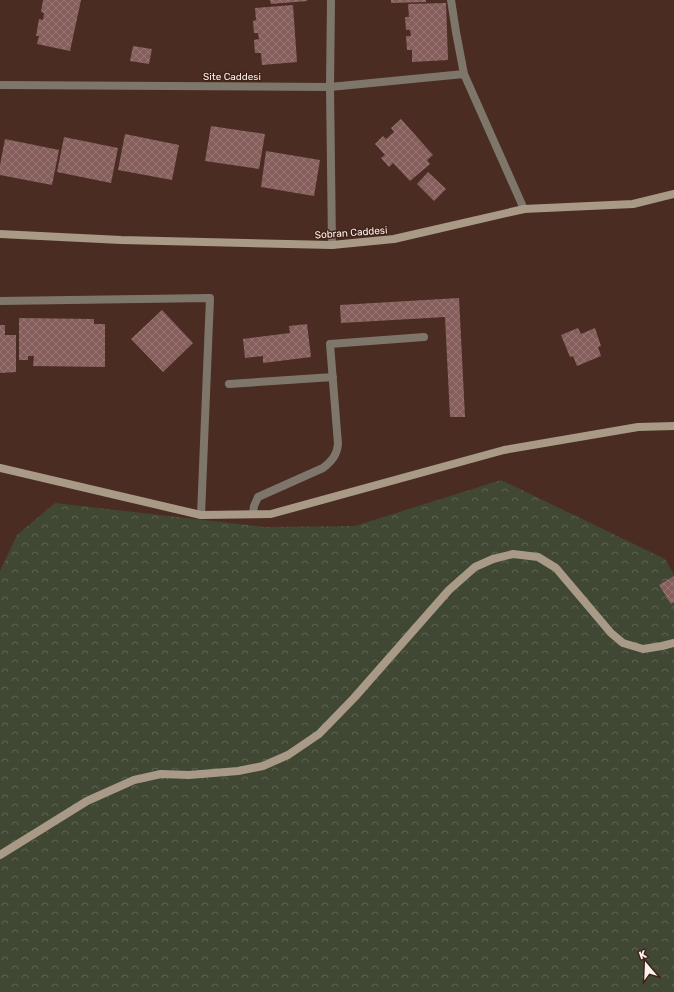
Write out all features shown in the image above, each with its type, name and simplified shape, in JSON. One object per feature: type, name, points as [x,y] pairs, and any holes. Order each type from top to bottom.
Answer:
[{"type":"street","points":[[331,0],[330,87],[332,245]]},
{"type":"street","points":[[452,0],[464,74],[524,209]]},
{"type":"street","name":"Site Caddesi","points":[[0,85],[330,87],[464,74]]},
{"type":"street","name":"Sobran Caddesi","points":[[0,234],[121,240],[332,245],[394,239],[524,209],[633,204],[674,194]]},
{"type":"street","points":[[0,301],[210,298],[201,516]]},
{"type":"street","points":[[253,514],[254,506],[258,497],[323,468],[331,462],[336,455],[338,444],[330,344],[424,337]]},
{"type":"street","points":[[229,384],[333,377]]},
{"type":"street","points":[[0,468],[201,516],[271,514],[504,450],[638,427],[674,426]]},
{"type":"street","points":[[0,855],[87,802],[134,780],[161,774],[189,775],[238,772],[263,766],[288,755],[319,734],[354,698],[449,590],[475,567],[493,559],[514,554],[538,556],[556,568],[611,633],[623,643],[643,649],[674,643]]},
{"type":"green space","points":[[501,480],[665,559],[674,575],[674,992],[0,992],[0,571],[17,535],[55,503],[264,527],[355,526]]},
{"type":"building","points":[[43,0],[81,0],[70,51],[37,44],[39,36],[36,36],[39,19],[43,20],[44,13],[41,12]]},
{"type":"building","points":[[270,0],[307,0],[307,1],[271,4]]},
{"type":"building","points":[[391,0],[426,0],[426,2],[391,3]]},
{"type":"building","points":[[446,3],[448,60],[412,62],[412,50],[407,50],[406,36],[411,36],[410,30],[406,30],[405,17],[409,17],[408,4]]},
{"type":"building","points":[[293,5],[297,62],[262,65],[261,53],[255,53],[254,40],[259,39],[258,33],[254,33],[253,21],[256,20],[255,8]]},
{"type":"building","points":[[133,46],[152,49],[149,64],[130,61]]},
{"type":"building","points":[[401,119],[433,155],[427,160],[430,164],[410,181],[393,163],[389,167],[381,158],[385,155],[375,144],[383,136],[386,139],[394,132],[391,128]]},
{"type":"building","points":[[211,126],[265,134],[259,169],[205,161]]},
{"type":"building","points":[[125,134],[179,145],[172,180],[118,170]]},
{"type":"building","points":[[64,137],[118,148],[111,183],[57,172]]},
{"type":"building","points":[[5,139],[59,150],[52,185],[0,175],[0,165]]},
{"type":"building","points":[[266,151],[320,160],[314,196],[261,187]]},
{"type":"building","points":[[428,172],[446,189],[434,201],[417,184]]},
{"type":"building","points":[[459,298],[465,417],[450,417],[445,317],[341,323],[340,305]]},
{"type":"building","points":[[162,310],[193,343],[163,372],[131,339]]},
{"type":"building","points":[[19,318],[94,319],[94,324],[105,324],[105,367],[33,366],[34,356],[28,356],[28,360],[19,360]]},
{"type":"building","points":[[307,324],[311,357],[263,363],[263,356],[245,358],[243,339],[290,333],[289,326]]},
{"type":"building","points":[[0,325],[5,325],[5,335],[16,335],[16,372],[0,373]]},
{"type":"building","points":[[578,328],[581,334],[595,328],[601,346],[598,347],[601,356],[577,366],[573,356],[570,357],[561,335]]},
{"type":"building","points":[[674,576],[674,602],[671,604],[659,585]]}]
